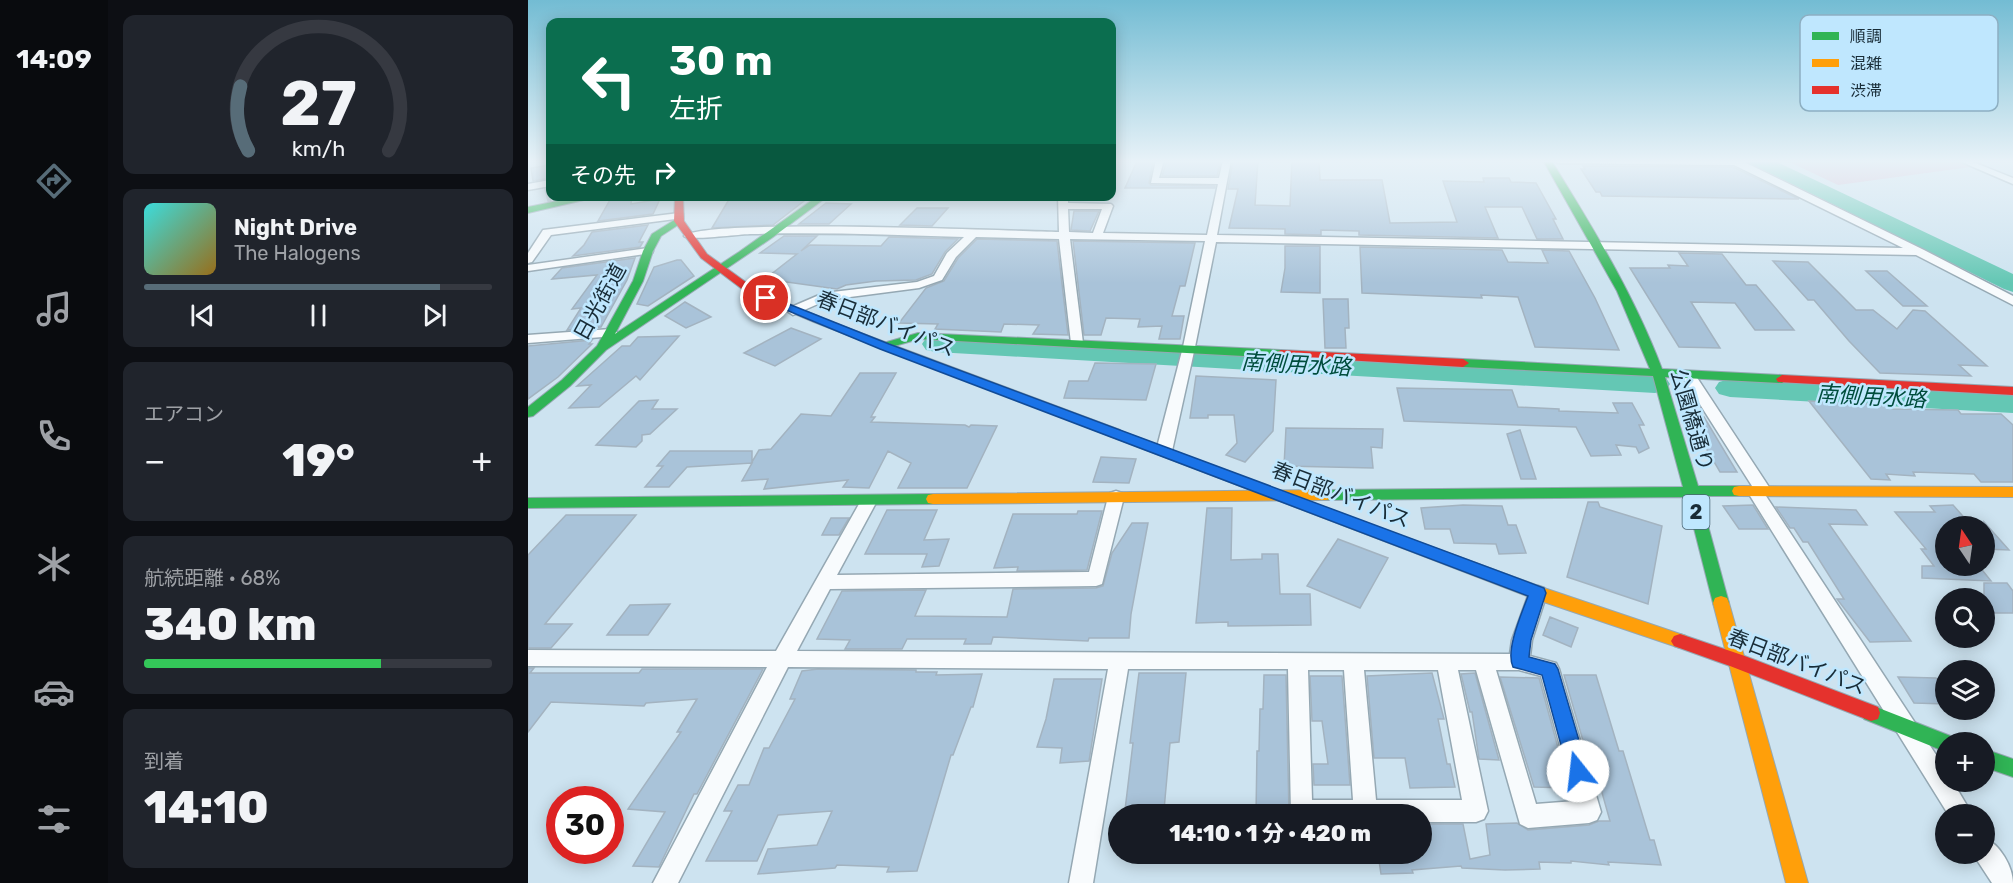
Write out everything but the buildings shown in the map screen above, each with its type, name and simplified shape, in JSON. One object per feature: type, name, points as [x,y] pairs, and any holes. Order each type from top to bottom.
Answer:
[{"type":"main road","points":[[528,210],[570,201]]},
{"type":"main road","points":[[678,201],[679,218]]},
{"type":"main road","points":[[602,348],[717,268],[779,230],[817,201]]},
{"type":"main road","name":"公園橋通り","points":[[1572,201],[1630,305],[1658,374],[1797,883]]},
{"type":"main road","name":"春日部バイパス","points":[[679,218],[688,236],[717,268],[754,293],[793,311],[1282,494],[1538,593],[1736,660],[1935,739]]},
{"type":"main road","name":"日光街道","points":[[528,413],[566,383],[602,348],[638,281],[648,251],[657,234],[679,218]]},
{"type":"main road","points":[[884,346],[918,336],[1077,343],[1187,355],[2013,391]]},
{"type":"main road","points":[[528,503],[869,501],[1282,494],[1690,491],[2013,492]]},
{"type":"main road","points":[[1995,762],[2013,768]]},
{"type":"street","points":[[1063,201],[1064,236],[1077,343]]},
{"type":"street","points":[[1065,201],[1108,206],[1096,236]]},
{"type":"street","points":[[1164,451],[1187,355],[1218,201]]},
{"type":"street","points":[[1817,201],[2013,301]]},
{"type":"street","points":[[528,260],[542,243],[547,232],[679,218]]},
{"type":"street","points":[[688,236],[718,232],[779,230],[1920,252]]},
{"type":"street","points":[[793,311],[824,297],[919,285],[938,278],[951,255],[973,234]]},
{"type":"street","points":[[528,267],[648,251]]},
{"type":"street","points":[[528,339],[611,333]]},
{"type":"street","points":[[1689,376],[1904,727],[1954,804]]},
{"type":"street","points":[[824,582],[1096,579],[1116,497]]},
{"type":"street","points":[[665,883],[782,659],[869,501]]},
{"type":"street","points":[[1519,662],[1522,640],[1538,593]]},
{"type":"street","points":[[528,658],[1519,662],[1549,669],[1589,812],[1528,816],[1484,662]]},
{"type":"street","points":[[1081,883],[1120,660]]},
{"type":"street","points":[[1298,661],[1301,804]]},
{"type":"street","points":[[1353,661],[1364,804]]},
{"type":"street","points":[[1432,811],[1476,811],[1446,662]]},
{"type":"street","points":[[1993,864],[2006,883]]},
{"type":"waterway","points":[[1843,201],[2013,284]]},
{"type":"waterway","name":"南側用水路","points":[[936,344],[1655,384]]},
{"type":"waterway","name":"南側用水路","points":[[1730,388],[2013,404]]},
{"type":"traffic: fast","points":[[528,210],[571,201]]},
{"type":"traffic: fast","points":[[602,348],[817,201]]},
{"type":"traffic: fast","points":[[1572,201],[1623,291],[1648,346],[1675,431],[1721,603]]},
{"type":"traffic: fast","points":[[528,413],[566,383],[602,348],[638,281],[648,251],[657,234],[679,221]]},
{"type":"traffic: fast","points":[[884,346],[918,336],[1281,354]]},
{"type":"traffic: fast","points":[[1463,363],[1782,379]]},
{"type":"traffic: fast","points":[[1326,495],[1739,491]]},
{"type":"traffic: fast","points":[[528,503],[933,499]]},
{"type":"traffic: fast","points":[[1871,713],[1935,739]]},
{"type":"traffic: fast","points":[[1995,762],[2013,768]]},
{"type":"traffic: slow","points":[[818,320],[1115,433]]},
{"type":"traffic: slow","points":[[1739,491],[2013,492]]},
{"type":"traffic: slow","points":[[933,499],[1326,495]]},
{"type":"traffic: slow","points":[[1410,545],[1538,593],[1680,641]]},
{"type":"traffic: slow","points":[[1721,603],[1797,883]]},
{"type":"traffic: jam","points":[[679,201],[679,221],[704,256],[754,293],[818,320]]},
{"type":"traffic: jam","points":[[1281,354],[1463,363]]},
{"type":"traffic: jam","points":[[1782,379],[2013,391]]},
{"type":"traffic: jam","points":[[1115,433],[1410,545]]},
{"type":"traffic: jam","points":[[1680,641],[1736,660],[1871,713]]},
{"type":"route","points":[[766,298],[793,311],[884,346],[1282,494],[1538,593],[1522,640],[1519,662],[1549,669],[1578,771]]}]
